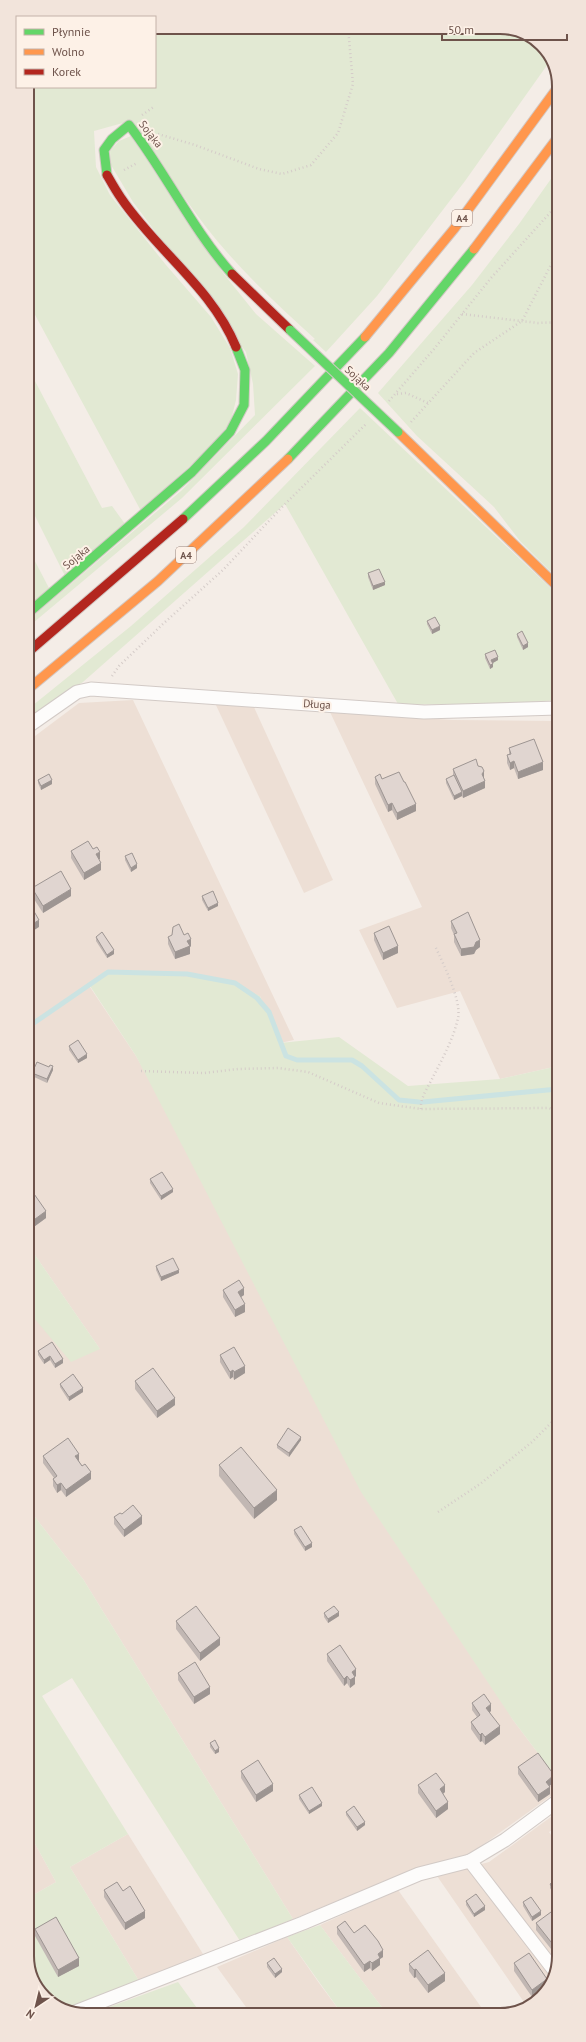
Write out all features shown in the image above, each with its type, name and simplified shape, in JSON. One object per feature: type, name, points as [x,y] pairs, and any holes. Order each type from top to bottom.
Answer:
[{"type":"main road","name":"A4","points":[[34,647],[178,524],[266,440],[341,363],[439,249],[552,95]]},
{"type":"main road","name":"Sojąka","points":[[34,608],[89,562],[198,465],[225,439],[237,423],[244,406],[247,387],[246,370],[240,353],[218,312],[128,207],[104,169],[104,151],[110,139],[129,125],[147,147],[221,261],[247,290],[402,430],[552,581]]},
{"type":"main road","name":"A4","points":[[34,684],[100,630],[195,547],[336,411],[433,301],[523,186],[552,146]]},
{"type":"street","name":"Długa","points":[[34,722],[77,692],[91,689],[424,712],[552,708]]},
{"type":"street","points":[[85,2008],[281,1931],[419,1874],[470,1861],[505,1840],[552,1805]]},
{"type":"street","points":[[470,1861],[551,1966]]},
{"type":"path","points":[[129,125],[195,145],[259,169],[282,174],[311,165],[338,133],[353,84],[349,34]]},
{"type":"path","points":[[115,188],[118,176],[127,167],[135,163],[157,163]]},
{"type":"path","points":[[386,405],[396,395],[491,278],[552,211]]},
{"type":"path","points":[[402,430],[474,353],[522,321],[552,263]]},
{"type":"path","points":[[462,314],[538,323],[552,322]]},
{"type":"path","points":[[396,395],[406,393],[428,403]]},
{"type":"path","points":[[105,689],[120,666],[223,570],[283,506],[371,419]]},
{"type":"path","points":[[421,1109],[421,1101],[439,1065],[458,1017],[449,978],[434,946]]},
{"type":"path","points":[[141,1071],[204,1073],[238,1069],[278,1068],[308,1072],[379,1103],[421,1109],[549,1108],[552,1109]]},
{"type":"path","points":[[438,1512],[480,1484],[532,1442],[552,1422]]},
{"type":"shaded area","points":[[133,700],[294,1040],[280,1043],[260,996],[107,970],[88,984],[136,1056],[513,1720],[552,1772],[552,1795],[462,1860],[415,1869],[293,1919],[83,1579],[34,1516],[34,1313],[100,1349],[34,1254],[34,737],[79,703]]},
{"type":"shaded area","points":[[215,703],[253,705],[333,880],[304,893]]},
{"type":"shaded area","points":[[330,712],[453,720],[552,721],[552,1067],[500,1079],[460,991],[397,1008],[359,930],[422,907]]},
{"type":"shaded area","points":[[552,1816],[552,1830],[549,1832],[552,1836],[551,1966],[541,1988],[524,2002],[437,1876],[489,1862]]},
{"type":"shaded area","points":[[128,1834],[203,1954],[139,1981],[70,1867]]},
{"type":"shaded area","points":[[34,1842],[56,1882],[34,1895]]},
{"type":"shaded area","points":[[398,1890],[482,2008],[382,2008],[320,1925]]},
{"type":"shaded area","points":[[287,1937],[338,2008],[247,2008],[217,1967]]},
{"type":"green space","points":[[156,34],[504,34],[520,38],[534,47],[547,65],[465,181],[377,296],[326,352],[313,340],[315,339],[258,285],[218,242],[196,214],[130,121],[94,131],[96,167],[110,195],[166,265],[211,317],[230,348],[238,374],[236,400],[231,420],[218,440],[141,511],[34,313],[34,88],[156,88]]},
{"type":"green space","points":[[131,136],[223,273],[256,314],[315,366],[182,498],[34,622],[34,615],[181,491],[255,415],[253,384],[246,352],[133,202],[111,165],[110,151],[119,141]]},
{"type":"green space","points":[[552,177],[552,573],[520,541],[494,507],[417,436],[378,393],[472,285],[519,224]]},
{"type":"green space","points":[[34,379],[102,508],[112,506],[125,524],[65,576],[34,514]]},
{"type":"green space","points":[[360,408],[552,589],[552,700],[490,705],[398,704],[285,504],[83,682],[58,697],[34,716],[34,704],[131,626],[244,527]]},
{"type":"green space","points":[[34,559],[50,590],[34,603]]},
{"type":"green space","points":[[107,970],[226,980],[260,996],[280,1043],[339,1037],[408,1086],[500,1079],[552,1067],[552,1772],[513,1720],[361,1492],[136,1056],[88,983]]},
{"type":"green space","points":[[34,1254],[100,1349],[71,1362],[34,1318]]},
{"type":"green space","points":[[34,1516],[83,1579],[293,1919],[240,1941],[72,1678],[42,1696],[128,1834],[70,1867],[139,1981],[72,2006],[56,1998],[56,1986],[44,1986],[35,1966],[34,1895],[56,1882],[34,1842]]},
{"type":"green space","points":[[320,1925],[382,2008],[338,2008],[287,1937]]},
{"type":"green space","points":[[178,1982],[197,2008],[106,2008]]},
{"type":"building","points":[[379,569],[385,582],[373,586],[368,573]]},
{"type":"building","points":[[435,617],[440,626],[432,630],[427,621]]},
{"type":"building","points":[[522,631],[528,643],[523,646],[517,634]]},
{"type":"building","points":[[495,650],[498,657],[491,660],[493,664],[490,665],[485,654]]},
{"type":"building","points":[[534,739],[543,762],[518,772],[514,761],[510,763],[507,755],[511,754],[509,748]]},
{"type":"building","points":[[476,759],[478,766],[482,767],[484,771],[482,774],[485,781],[463,791],[453,769]]},
{"type":"building","points":[[399,772],[416,804],[397,813],[392,803],[388,805],[375,777],[380,774],[382,779]]},
{"type":"building","points":[[49,774],[52,780],[41,786],[38,780]]},
{"type":"building","points":[[454,775],[462,792],[454,796],[446,779]]},
{"type":"building","points":[[88,841],[93,849],[97,847],[100,852],[96,854],[101,863],[84,873],[71,851]]},
{"type":"building","points":[[132,853],[137,864],[131,868],[125,856]]},
{"type":"building","points":[[61,871],[71,889],[43,906],[34,891],[34,887]]},
{"type":"building","points":[[213,891],[218,903],[208,908],[202,896]]},
{"type":"building","points":[[34,911],[39,920],[34,923]]},
{"type":"building","points":[[468,912],[480,940],[476,942],[474,947],[461,949],[454,934],[457,933],[451,921]]},
{"type":"building","points":[[179,924],[184,935],[188,933],[191,939],[187,941],[190,946],[175,952],[168,937],[172,935],[173,927]]},
{"type":"building","points":[[389,926],[398,946],[383,953],[374,933]]},
{"type":"building","points":[[102,932],[114,950],[107,955],[96,937]]},
{"type":"building","points":[[78,1040],[87,1054],[78,1060],[69,1046]]},
{"type":"building","points":[[37,1062],[49,1067],[50,1065],[53,1066],[47,1079],[34,1074],[34,1069]]},
{"type":"building","points":[[162,1172],[173,1189],[161,1196],[150,1179]]},
{"type":"building","points":[[34,1194],[46,1211],[34,1220]]},
{"type":"building","points":[[173,1258],[179,1270],[161,1277],[156,1266]]},
{"type":"building","points":[[239,1280],[244,1288],[238,1292],[245,1304],[235,1310],[223,1290]]},
{"type":"building","points":[[52,1342],[63,1359],[55,1364],[50,1356],[44,1360],[38,1351]]},
{"type":"building","points":[[234,1347],[245,1366],[234,1372],[233,1370],[230,1372],[220,1355]]},
{"type":"building","points":[[153,1368],[175,1398],[157,1411],[135,1381]]},
{"type":"building","points":[[73,1374],[83,1388],[69,1397],[60,1384]]},
{"type":"building","points":[[288,1428],[301,1437],[289,1453],[277,1445]]},
{"type":"building","points":[[68,1438],[79,1454],[75,1456],[82,1466],[85,1464],[91,1472],[66,1490],[61,1483],[57,1485],[53,1479],[57,1476],[43,1456]]},
{"type":"building","points":[[241,1447],[277,1490],[254,1508],[219,1465]]},
{"type":"building","points":[[133,1505],[142,1516],[124,1530],[114,1517],[120,1513],[122,1514]]},
{"type":"building","points":[[301,1526],[312,1543],[305,1547],[294,1530]]},
{"type":"building","points":[[196,1606],[220,1638],[200,1653],[176,1621]]},
{"type":"building","points":[[334,1606],[339,1612],[328,1619],[324,1613]]},
{"type":"building","points":[[340,1645],[356,1669],[352,1672],[355,1677],[350,1680],[347,1676],[344,1679],[327,1654]]},
{"type":"building","points":[[195,1662],[210,1687],[194,1697],[178,1673]]},
{"type":"building","points":[[484,1694],[491,1704],[486,1708],[500,1726],[485,1737],[482,1733],[480,1735],[471,1722],[480,1715],[472,1703]]},
{"type":"building","points":[[215,1740],[219,1748],[215,1751],[210,1743]]},
{"type":"building","points":[[538,1753],[552,1772],[552,1777],[546,1782],[550,1787],[538,1795],[518,1767]]},
{"type":"building","points":[[258,1760],[273,1784],[256,1795],[241,1771]]},
{"type":"building","points":[[436,1773],[445,1785],[440,1789],[448,1802],[436,1811],[418,1785]]},
{"type":"building","points":[[312,1787],[322,1803],[309,1811],[299,1795]]},
{"type":"building","points":[[354,1806],[365,1822],[357,1827],[346,1812]]},
{"type":"building","points":[[117,1882],[123,1891],[130,1886],[145,1911],[125,1923],[104,1890]]},
{"type":"building","points":[[476,1894],[485,1906],[474,1914],[466,1901]]},
{"type":"building","points":[[531,1897],[541,1911],[532,1917],[523,1902]]},
{"type":"building","points":[[551,1912],[552,1913],[552,1943],[536,1923]]},
{"type":"building","points":[[56,1917],[79,1958],[58,1970],[35,1929]]},
{"type":"building","points":[[345,1921],[354,1933],[365,1925],[378,1941],[383,1950],[378,1954],[380,1958],[372,1963],[370,1961],[364,1965],[337,1927]]},
{"type":"building","points":[[428,1950],[445,1973],[428,1985],[416,1969],[414,1970],[409,1964]]},
{"type":"building","points":[[529,1953],[546,1980],[532,1990],[514,1963]]},
{"type":"building","points":[[274,1958],[282,1969],[275,1974],[267,1963]]},
{"type":"waterway","points":[[34,1023],[108,972],[187,974],[235,983],[257,998],[269,1012],[286,1056],[297,1060],[352,1060],[362,1066],[399,1100],[419,1102]]},
{"type":"waterway","points":[[423,1102],[552,1090]]},
{"type":"traffic: fast","points":[[107,175],[104,150],[112,139],[129,125],[155,162],[204,238],[232,274]]},
{"type":"traffic: fast","points":[[288,459],[389,353],[474,249]]},
{"type":"traffic: fast","points":[[290,330],[398,432]]},
{"type":"traffic: fast","points":[[183,519],[266,441],[365,337]]},
{"type":"traffic: fast","points":[[34,608],[192,472],[230,432],[244,405],[245,370],[236,347]]},
{"type":"traffic: slow","points":[[365,337],[454,229],[552,95]]},
{"type":"traffic: slow","points":[[474,249],[552,145]]},
{"type":"traffic: slow","points":[[398,432],[552,581]]},
{"type":"traffic: slow","points":[[34,684],[158,581],[288,459]]},
{"type":"traffic: jam","points":[[107,175],[135,217],[213,306],[226,326],[236,347]]},
{"type":"traffic: jam","points":[[232,274],[290,330]]},
{"type":"traffic: jam","points":[[34,647],[183,519]]}]
